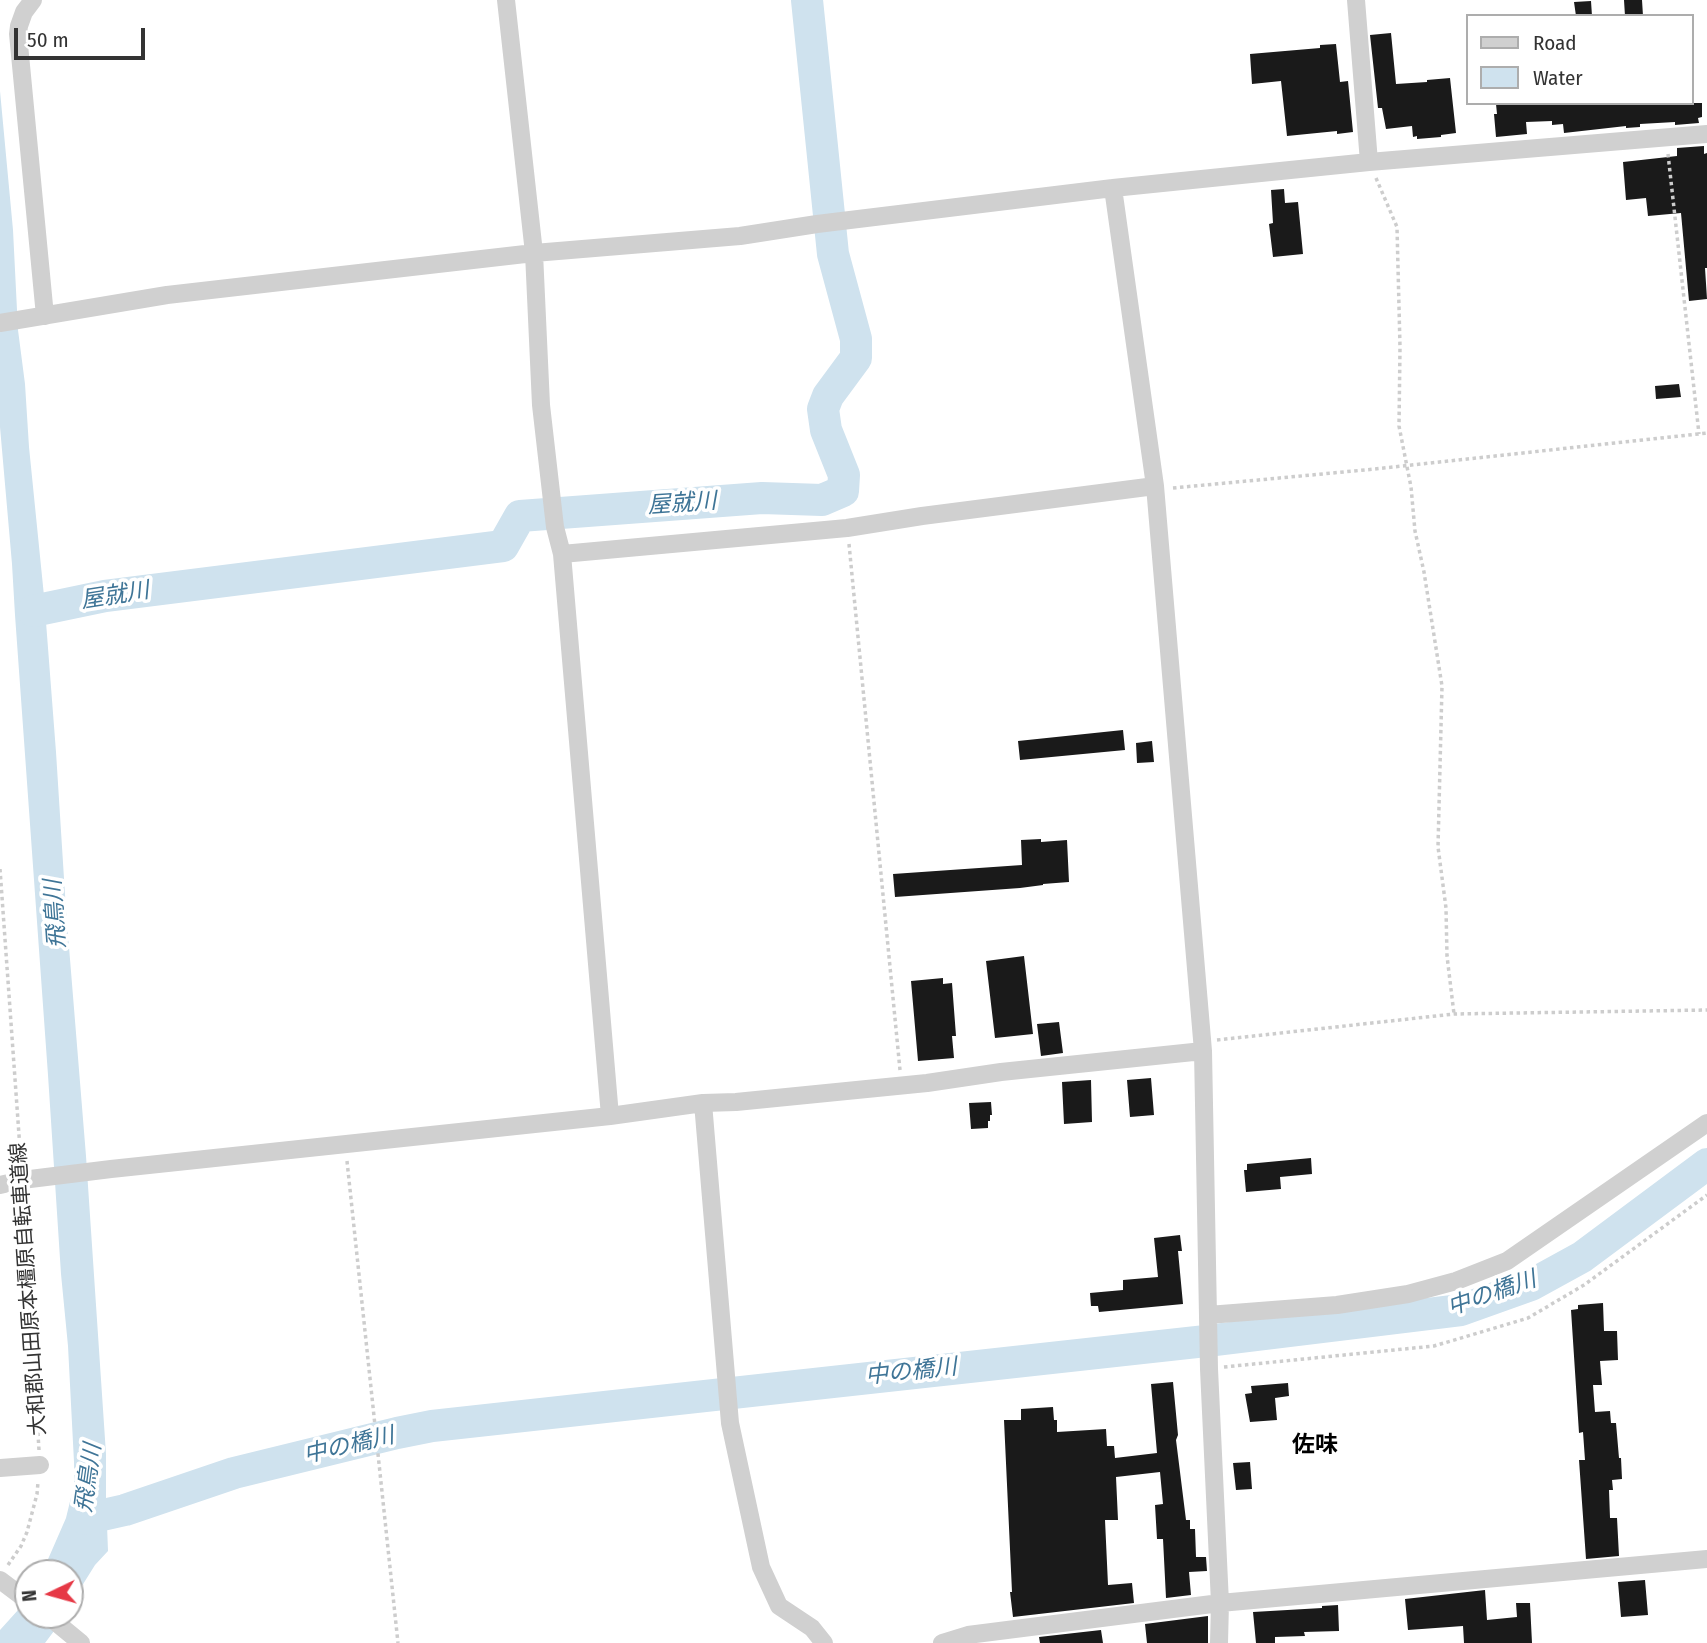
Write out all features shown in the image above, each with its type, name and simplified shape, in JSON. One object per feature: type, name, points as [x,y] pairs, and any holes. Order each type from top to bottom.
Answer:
[{"type":"street","points":[[33,0],[24,12],[18,34],[43,316]]},
{"type":"street","points":[[506,0],[534,253],[541,405],[555,527],[562,554],[610,1116]]},
{"type":"street","points":[[1356,0],[1369,162]]},
{"type":"street","points":[[0,323],[167,295],[534,253],[740,236],[1113,188],[1369,162],[1707,134]]},
{"type":"street","points":[[1113,188],[1156,488],[1203,1046],[1209,1369],[1220,1604],[1219,1643]]},
{"type":"street","points":[[562,554],[848,528],[922,516],[1156,488]]},
{"type":"street","points":[[0,1185],[111,1169],[610,1116],[703,1103],[901,1086],[1203,1046]]},
{"type":"street","points":[[703,1103],[730,1423],[761,1567],[779,1606],[811,1628],[824,1643]]},
{"type":"street","points":[[1208,1315],[1337,1305],[1408,1294],[1456,1282],[1507,1261],[1707,1123]]},
{"type":"street","points":[[0,1468],[40,1465]]},
{"type":"street","points":[[942,1643],[968,1635],[1220,1604],[1707,1559]]},
{"type":"street","points":[[64,1629],[78,1640]]},
{"type":"path","points":[[1666,137],[1699,434]]},
{"type":"path","points":[[1369,162],[1397,227],[1399,426],[1411,486],[1415,531],[1441,686],[1438,847],[1446,908],[1447,956],[1454,1014]]},
{"type":"path","points":[[1156,488],[1707,433]]},
{"type":"path","points":[[848,528],[901,1086]]},
{"type":"path","name":"大和郡山田原本橿原自転車道線","points":[[0,869],[26,1180],[40,1465],[37,1493],[27,1532],[3,1577]]},
{"type":"path","points":[[1203,1046],[1454,1014],[1707,1010]]},
{"type":"path","points":[[345,1145],[398,1643]]},
{"type":"path","points":[[1209,1369],[1434,1346],[1528,1318],[1584,1285],[1707,1195]]},
{"type":"water","name":"飛鳥川","points":[[0,91],[13,230],[18,330],[44,596],[106,1454],[108,1551],[84,1583],[84,1559],[48,1559],[66,1518],[74,1485],[74,1462],[68,1346],[0,427]]},
{"type":"water","points":[[14,1614],[14,1629],[55,1629],[45,1643],[0,1643],[0,1630]]},
{"type":"building","points":[[1624,0],[1642,0],[1643,14],[1625,14]]},
{"type":"building","points":[[1591,1],[1592,14],[1576,14],[1574,2]]},
{"type":"building","points":[[1391,33],[1396,84],[1450,78],[1456,133],[1417,139],[1417,136],[1413,137],[1412,126],[1386,129],[1382,108],[1378,108],[1370,35]]},
{"type":"building","points":[[1336,44],[1340,82],[1348,81],[1353,132],[1287,136],[1281,81],[1252,84],[1250,54],[1320,48],[1320,45]]},
{"type":"building","points":[[1702,103],[1699,123],[1640,124],[1640,127],[1564,133],[1563,124],[1552,125],[1552,121],[1526,122],[1527,134],[1496,137],[1494,114],[1497,114],[1496,105]]},
{"type":"building","points":[[1704,146],[1704,154],[1707,153],[1707,299],[1689,301],[1681,213],[1648,216],[1646,198],[1626,200],[1623,162],[1677,156],[1677,148]]},
{"type":"building","points":[[1284,189],[1285,203],[1298,202],[1303,254],[1273,257],[1269,224],[1273,223],[1271,190]]},
{"type":"building","points":[[1679,384],[1681,397],[1656,399],[1655,386]]},
{"type":"building","points":[[1123,730],[1125,750],[1020,760],[1018,741]]},
{"type":"building","points":[[1152,741],[1154,762],[1137,763],[1136,743]]},
{"type":"building","points":[[1041,839],[1041,842],[1067,840],[1069,882],[895,897],[893,874],[1022,865],[1021,840]]},
{"type":"building","points":[[1024,956],[1033,1034],[995,1038],[986,961]]},
{"type":"building","points":[[943,978],[943,984],[952,983],[956,1036],[952,1036],[954,1058],[918,1061],[911,981]]},
{"type":"building","points":[[1059,1022],[1063,1053],[1041,1056],[1037,1024]]},
{"type":"building","points":[[1151,1078],[1154,1115],[1130,1117],[1127,1080]]},
{"type":"building","points":[[1091,1080],[1092,1122],[1064,1124],[1062,1082]]},
{"type":"building","points":[[991,1102],[992,1115],[988,1128],[971,1129],[969,1103]]},
{"type":"building","points":[[1311,1158],[1312,1174],[1280,1177],[1281,1189],[1246,1192],[1244,1170],[1247,1170],[1247,1164]]},
{"type":"building","points":[[1180,1235],[1182,1251],[1178,1251],[1183,1304],[1099,1312],[1098,1306],[1091,1306],[1090,1293],[1123,1290],[1123,1280],[1158,1277],[1154,1238]]},
{"type":"building","points":[[1603,1303],[1604,1331],[1617,1331],[1618,1360],[1600,1361],[1602,1385],[1593,1385],[1595,1412],[1610,1411],[1611,1423],[1616,1423],[1622,1479],[1612,1480],[1613,1490],[1609,1490],[1610,1518],[1617,1518],[1619,1556],[1586,1559],[1579,1460],[1585,1460],[1583,1432],[1579,1433],[1571,1310],[1578,1309],[1578,1305]]},
{"type":"building","points":[[1173,1382],[1178,1435],[1176,1440],[1186,1520],[1190,1520],[1190,1529],[1195,1529],[1196,1557],[1206,1557],[1207,1571],[1189,1572],[1191,1595],[1166,1598],[1163,1539],[1157,1539],[1155,1505],[1163,1504],[1160,1472],[1116,1477],[1118,1520],[1105,1520],[1108,1585],[1132,1583],[1134,1603],[1013,1617],[1004,1420],[1021,1420],[1021,1409],[1053,1407],[1057,1432],[1106,1429],[1107,1446],[1114,1446],[1115,1458],[1157,1453],[1151,1384]]},
{"type":"building","points":[[1288,1383],[1289,1396],[1275,1398],[1277,1420],[1250,1422],[1245,1394],[1252,1393],[1251,1386]]},
{"type":"building","points":[[1250,1462],[1252,1489],[1236,1490],[1233,1463]]},
{"type":"building","points":[[1645,1580],[1648,1615],[1621,1617],[1618,1582]]},
{"type":"building","points":[[1485,1590],[1487,1620],[1517,1617],[1516,1603],[1530,1603],[1532,1643],[1464,1643],[1463,1626],[1408,1630],[1405,1599]]},
{"type":"building","points":[[1338,1605],[1339,1631],[1304,1632],[1305,1636],[1275,1637],[1275,1643],[1256,1643],[1253,1612]]},
{"type":"building","points":[[1208,1616],[1208,1643],[1147,1643],[1145,1624]]},
{"type":"building","points":[[1101,1630],[1103,1643],[1040,1643],[1039,1637]]},
{"type":"waterway","name":"屋就川","points":[[33,611],[105,596],[503,546],[520,516],[762,498],[822,500],[843,491],[844,475],[826,430],[823,409],[828,396],[856,358],[856,339],[833,254],[807,0]]},
{"type":"waterway","name":"中の橋川","points":[[85,1519],[125,1510],[234,1473],[432,1426],[1215,1340],[1461,1310],[1531,1285],[1582,1257],[1707,1164]]},
{"type":"district","name":"佐味","points":[[1315,1446]]}]
